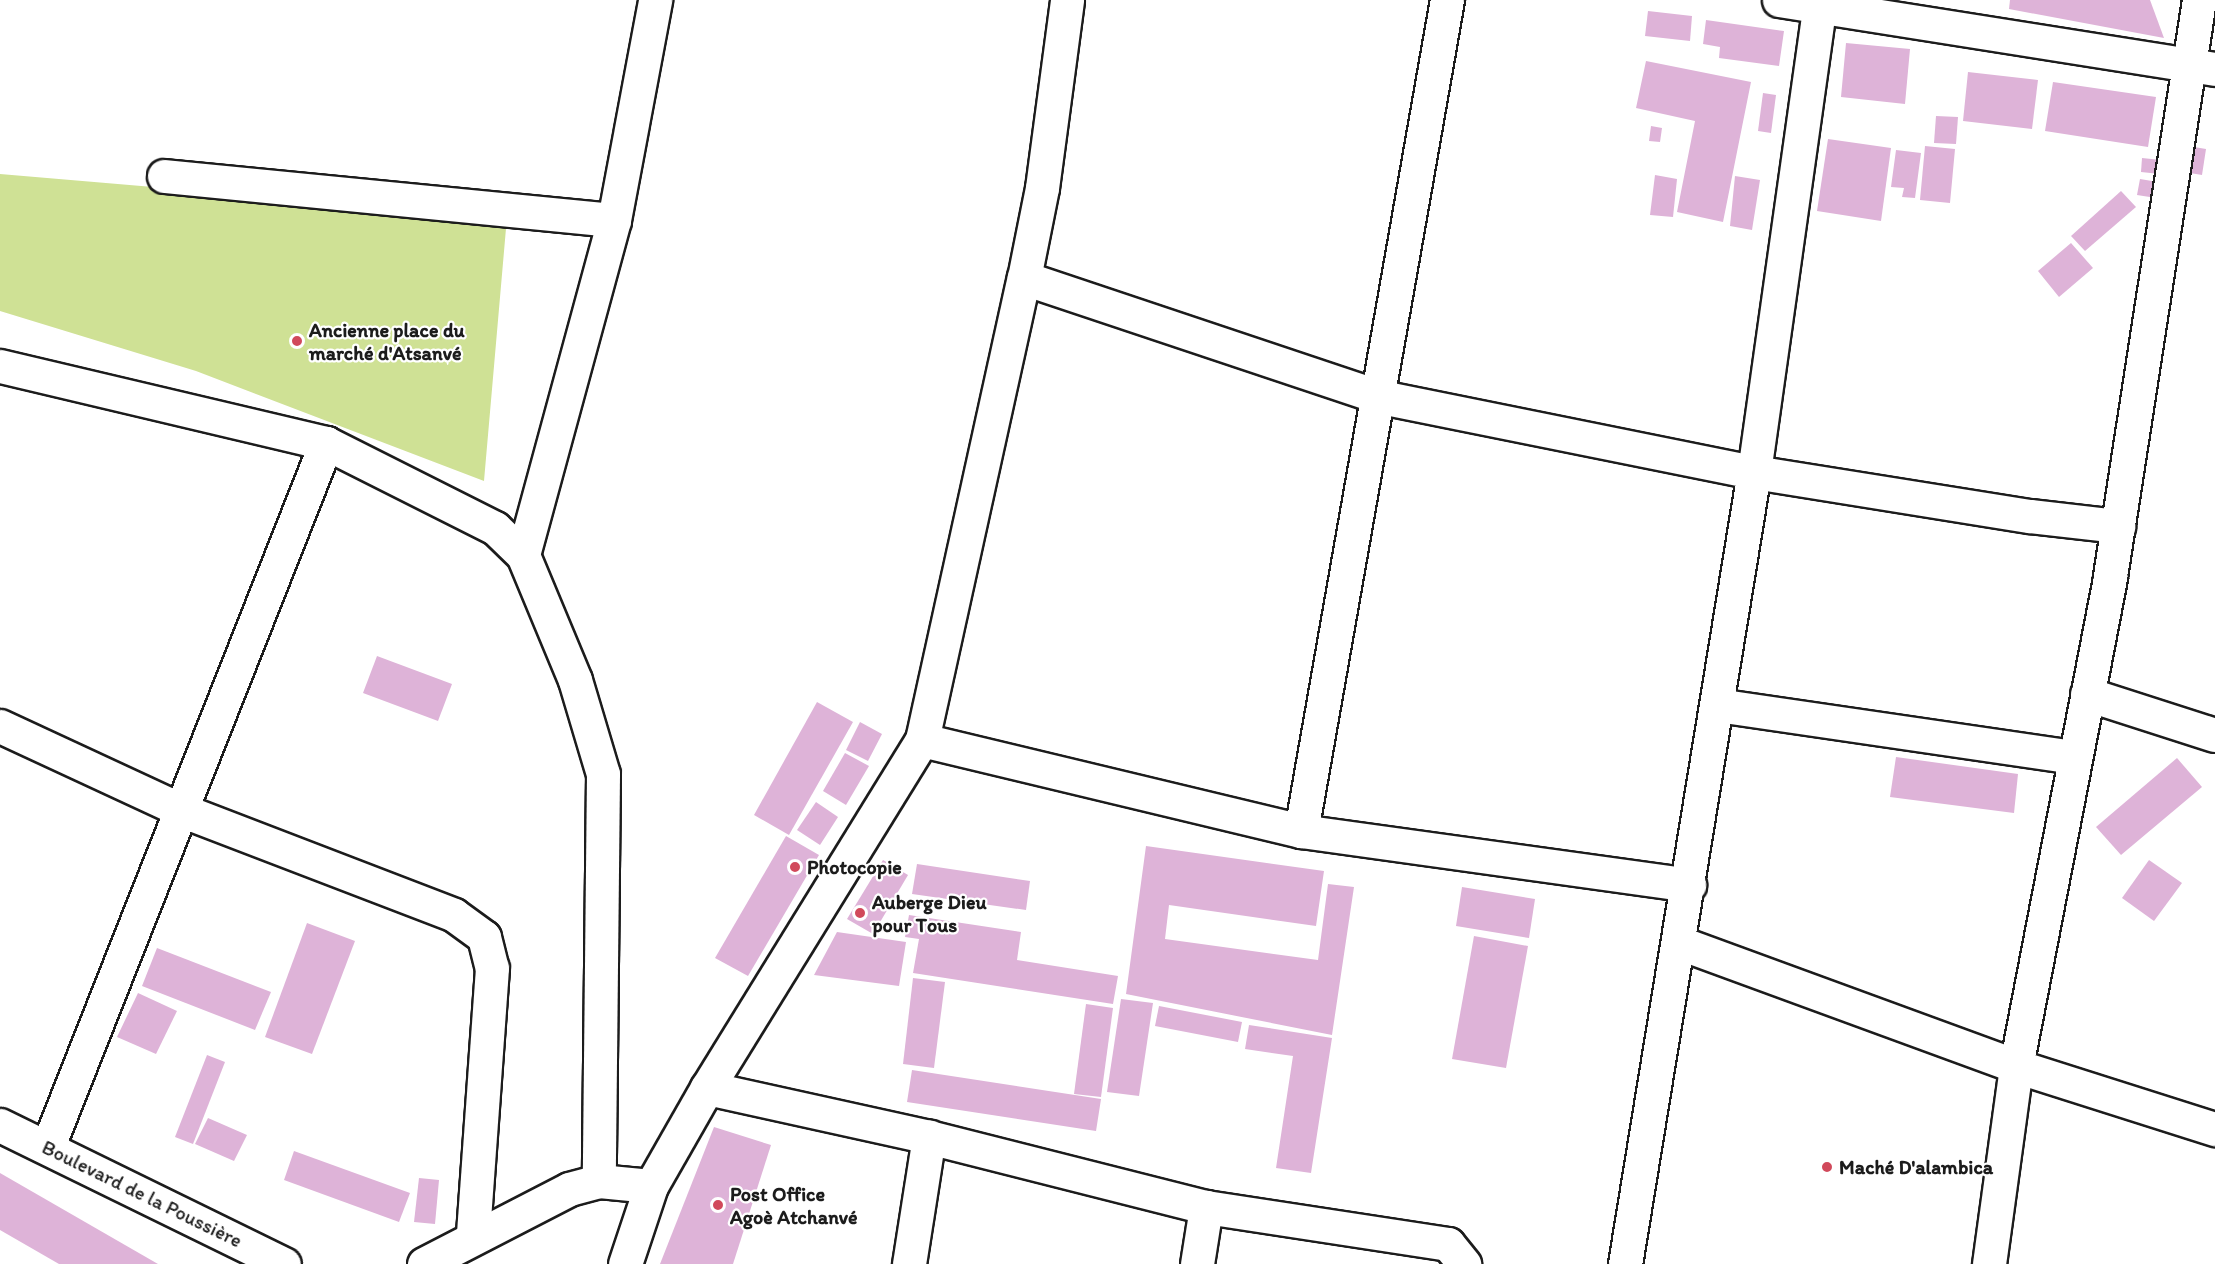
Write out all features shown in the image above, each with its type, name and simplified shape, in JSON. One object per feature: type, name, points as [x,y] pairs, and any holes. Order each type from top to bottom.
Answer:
[{"type":"street","points":[[522,555],[614,220],[655,0]]},
{"type":"street","points":[[625,1264],[651,1186],[707,1088],[922,740],[1042,188],[1067,0]]},
{"type":"street","points":[[1301,831],[1447,0]]},
{"type":"street","points":[[1779,0],[1820,3],[2201,66]]},
{"type":"street","points":[[1989,1264],[2016,1066],[2087,694],[2201,66],[2199,0]]},
{"type":"street","points":[[1625,1264],[1680,943],[1754,472],[1820,3]]},
{"type":"street","points":[[164,176],[614,220]]},
{"type":"street","points":[[1024,279],[1376,396],[1754,472],[2030,516],[2118,526]]},
{"type":"street","points":[[0,366],[326,443],[495,528],[522,555],[575,680],[603,774],[599,1181]]},
{"type":"street","points":[[48,1146],[326,443]]},
{"type":"street","points":[[2087,694],[2215,735]]},
{"type":"street","points":[[1717,705],[2074,757]]},
{"type":"street","points":[[0,726],[181,810],[454,915],[484,937],[492,968],[473,1236]]},
{"type":"street","points":[[922,740],[1301,831],[1689,885]]},
{"type":"street","points":[[1680,943],[2016,1066],[2215,1129]]},
{"type":"street","points":[[707,1088],[929,1137],[1206,1207],[1448,1244],[1464,1264]]},
{"type":"street","name":"Boulevard de la Poussière","points":[[0,1125],[48,1146],[284,1264]]},
{"type":"street","points":[[909,1264],[929,1137]]},
{"type":"street","points":[[424,1264],[473,1236],[569,1189],[599,1181],[651,1186]]},
{"type":"street","points":[[1197,1264],[1206,1207]]},
{"type":"green space","name":"Ancienne place du marché d'Atsanvé","points":[[0,174],[507,217],[484,481],[196,371],[0,311]]},
{"type":"building","points":[[2010,0],[2150,0],[2164,38],[2009,9]]},
{"type":"building","points":[[1648,11],[1692,16],[1690,41],[1645,36]]},
{"type":"building","points":[[1706,20],[1784,31],[1779,66],[1719,58],[1720,47],[1703,44]]},
{"type":"building","points":[[1846,43],[1910,49],[1905,104],[1841,97]]},
{"type":"building","points":[[1646,61],[1751,82],[1723,222],[1677,212],[1695,121],[1636,108]]},
{"type":"building","points":[[1968,72],[2038,80],[2032,129],[1963,121]]},
{"type":"building","points":[[2053,82],[2156,97],[2148,147],[2045,131]]},
{"type":"building","points":[[1763,93],[1776,95],[1771,133],[1758,131]]},
{"type":"building","points":[[1936,116],[1958,117],[1956,144],[1934,143]]},
{"type":"building","points":[[1651,126],[1662,128],[1660,142],[1649,141]]},
{"type":"building","points":[[1828,139],[1891,148],[1881,221],[1817,211]]},
{"type":"building","points":[[1925,146],[1955,149],[1950,203],[1920,200]]},
{"type":"building","points":[[2194,147],[2206,149],[2202,175],[2190,173]]},
{"type":"building","points":[[1896,150],[1921,153],[1915,198],[1902,197],[1904,188],[1891,187]]},
{"type":"building","points":[[2142,158],[2161,160],[2160,174],[2141,172]]},
{"type":"building","points":[[1655,175],[1677,179],[1673,217],[1650,215]]},
{"type":"building","points":[[1735,176],[1760,180],[1752,230],[1730,226]]},
{"type":"building","points":[[2140,179],[2158,182],[2156,198],[2137,195]]},
{"type":"building","points":[[2121,191],[2136,207],[2085,251],[2071,236]]},
{"type":"building","points":[[2071,243],[2093,268],[2059,297],[2038,271]]},
{"type":"building","points":[[377,656],[452,684],[438,721],[363,693]]},
{"type":"building","points":[[817,702],[853,722],[789,835],[754,815]]},
{"type":"building","points":[[860,722],[882,734],[868,761],[846,750]]},
{"type":"building","points":[[845,753],[869,766],[846,805],[823,791]]},
{"type":"building","points":[[1896,757],[2018,774],[2014,813],[1890,797]]},
{"type":"building","points":[[2177,758],[2202,787],[2121,855],[2096,827]]},
{"type":"building","points":[[816,802],[838,817],[820,845],[797,830]]},
{"type":"building","points":[[786,836],[819,855],[748,976],[715,958]]},
{"type":"building","points":[[1146,846],[1324,871],[1316,926],[1169,905],[1165,939],[1318,960],[1328,884],[1354,887],[1332,1035],[1126,994]]},
{"type":"building","points":[[883,860],[908,875],[873,934],[847,919]]},
{"type":"building","points":[[2149,860],[2182,883],[2154,921],[2122,898]]},
{"type":"building","points":[[917,864],[1030,881],[1026,910],[912,894]]},
{"type":"building","points":[[1462,887],[1535,899],[1529,938],[1456,926]]},
{"type":"building","points":[[909,915],[1021,932],[1017,960],[1118,976],[1113,1004],[913,973],[919,939],[905,937]]},
{"type":"building","points":[[307,923],[355,941],[312,1054],[265,1037]]},
{"type":"building","points":[[837,932],[906,942],[899,986],[814,975]]},
{"type":"building","points":[[1474,936],[1528,946],[1506,1068],[1452,1059]]},
{"type":"building","points":[[157,948],[271,992],[255,1030],[142,986]]},
{"type":"building","points":[[913,978],[945,982],[934,1068],[903,1064]]},
{"type":"building","points":[[138,993],[177,1011],[156,1054],[117,1037]]},
{"type":"building","points":[[1121,999],[1153,1003],[1139,1096],[1107,1092]]},
{"type":"building","points":[[1086,1004],[1113,1008],[1101,1097],[1074,1094]]},
{"type":"building","points":[[1159,1006],[1242,1022],[1238,1042],[1155,1026]]},
{"type":"building","points":[[1249,1025],[1332,1038],[1311,1173],[1276,1168],[1293,1056],[1245,1049]]},
{"type":"building","points":[[207,1055],[225,1062],[193,1144],[175,1137]]},
{"type":"building","points":[[912,1070],[1101,1099],[1096,1131],[907,1102]]},
{"type":"building","points":[[208,1118],[247,1135],[234,1161],[195,1144]]},
{"type":"building","name":"Post Office Agoè Atchanvé","points":[[714,1127],[771,1145],[733,1264],[660,1264]]},
{"type":"building","points":[[294,1151],[410,1193],[399,1222],[284,1180]]},
{"type":"building","points":[[0,1173],[158,1264],[59,1264],[0,1230]]},
{"type":"building","points":[[419,1178],[439,1180],[435,1224],[414,1222]]},
{"type":"place","name":"Ancienne place du marché d'Atsanvé","points":[[297,341]]},
{"type":"place","name":"Photocopie","points":[[795,867]]},
{"type":"place","name":"Auberge Dieu pour Tous","points":[[860,913]]},
{"type":"place","name":"Maché D'alambica","points":[[1827,1167]]},
{"type":"place","name":"Post Office Agoè Atchanvé","points":[[718,1205]]}]
